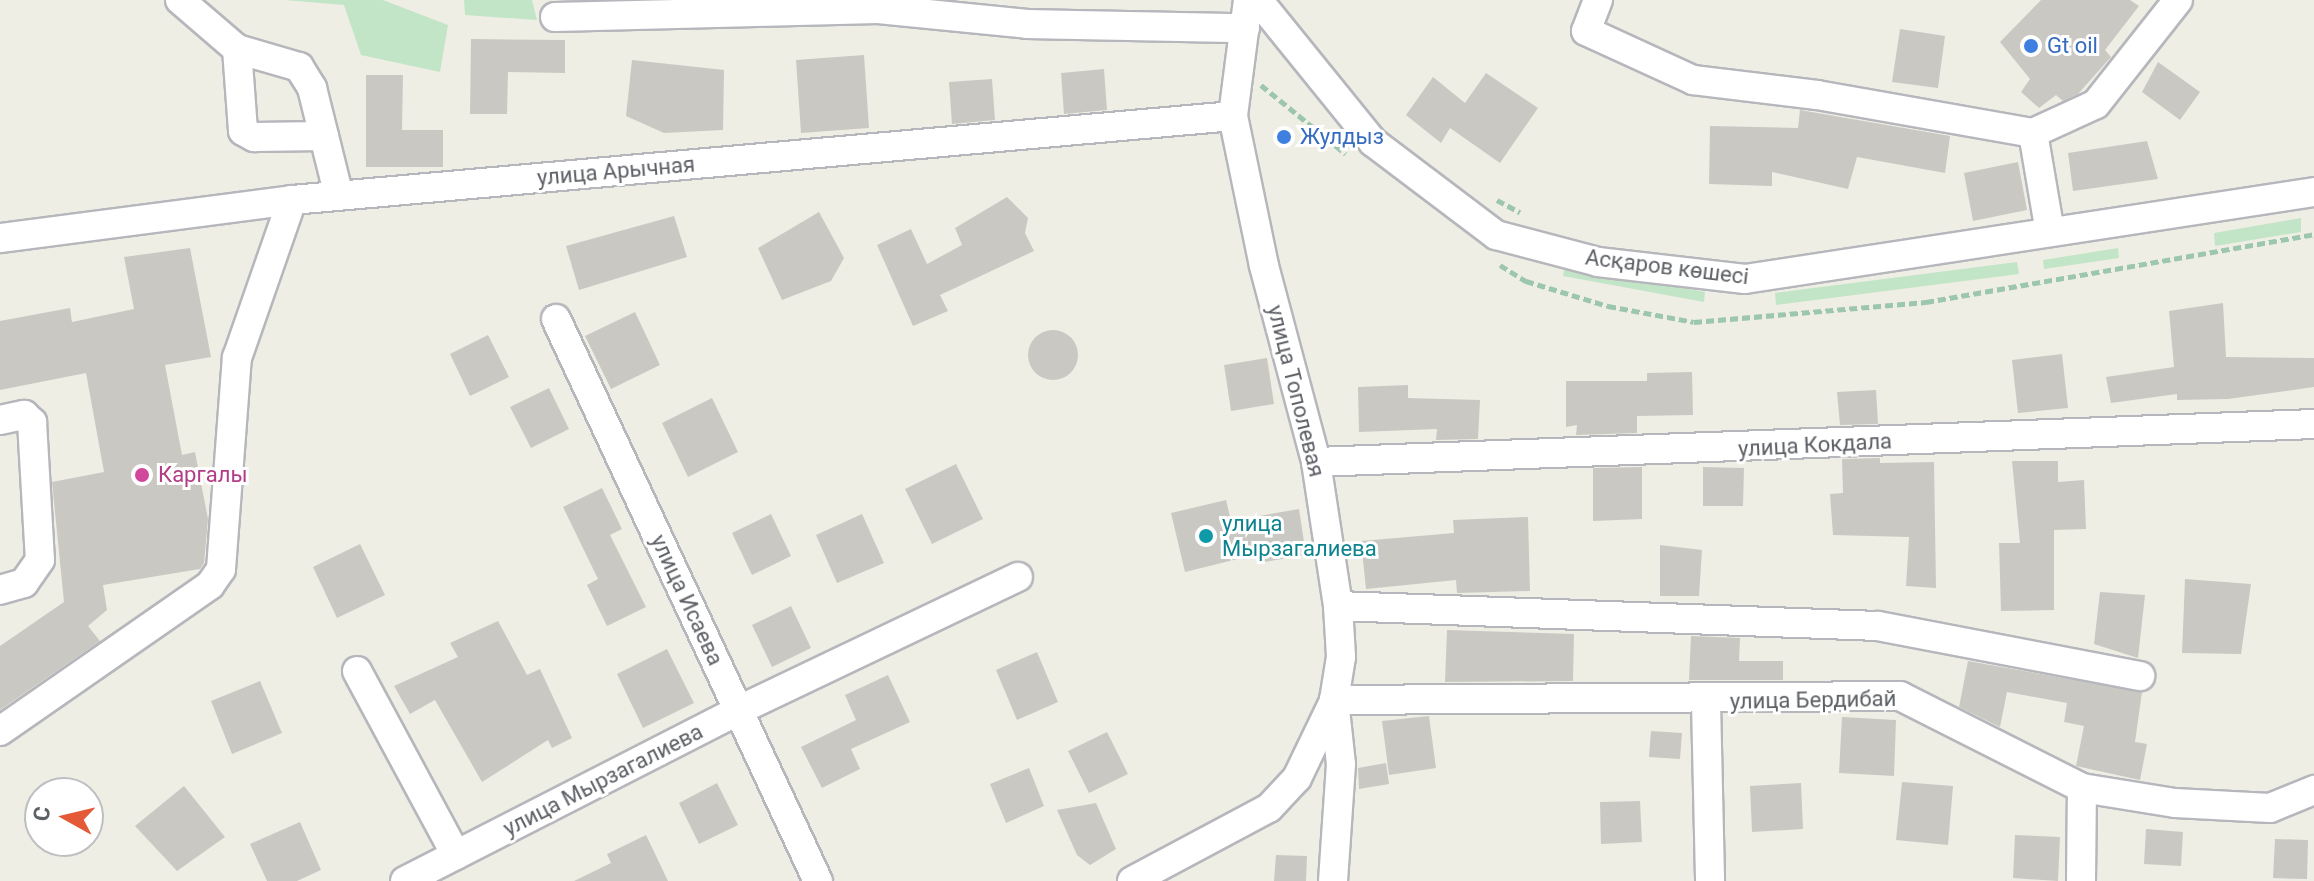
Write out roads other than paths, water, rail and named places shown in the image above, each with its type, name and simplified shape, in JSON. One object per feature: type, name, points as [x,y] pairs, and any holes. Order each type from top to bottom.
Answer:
[{"type":"street","points":[[180,0],[237,49],[299,67],[312,88],[339,196]]},
{"type":"street","name":"Асқаров көшесі","points":[[1258,0],[1373,142],[1496,235],[1598,262],[1745,279],[2314,192]]},
{"type":"street","points":[[1598,0],[1586,31],[1693,80],[1817,95],[2033,133],[2096,104],[2178,0]]},
{"type":"street","points":[[555,17],[878,9],[1027,24],[1246,14]]},
{"type":"street","name":"улица Тополевая","points":[[1246,14],[1233,116],[1264,266],[1316,462],[1338,606],[1341,657],[1334,700],[1341,764],[1333,881]]},
{"type":"street","points":[[237,49],[243,131],[254,137],[324,136]]},
{"type":"street","name":"улица Арычная","points":[[0,238],[292,200],[1233,116]]},
{"type":"street","points":[[2033,133],[2050,232]]},
{"type":"street","points":[[0,731],[210,585],[221,569],[237,358],[292,200]]},
{"type":"street","name":"улица Исаева","points":[[556,319],[818,881]]},
{"type":"street","points":[[0,420],[24,415],[32,422],[40,560],[24,583],[0,590]]},
{"type":"street","name":"улица Кокдала","points":[[1316,462],[2314,424]]},
{"type":"street","name":"улица Мырзагалиева","points":[[405,881],[739,710],[1018,577]]},
{"type":"street","points":[[1338,606],[1878,626],[2140,676]]},
{"type":"street","points":[[357,671],[456,855]]},
{"type":"street","name":"улица Бердибай","points":[[1334,700],[1706,702],[1900,696],[2082,788],[2175,803],[2270,808],[2314,790]]},
{"type":"street","points":[[1132,881],[1269,808],[1297,778],[1334,700]]},
{"type":"street","points":[[1706,702],[1710,881]]},
{"type":"street","points":[[2081,881],[2082,788]]},
{"type":"place","name":"Gt oil","points":[[2031,46]]},
{"type":"place","name":"Жулдыз","points":[[1284,137]]},
{"type":"place","name":"Каргалы","points":[[142,475]]},
{"type":"place","name":"улица Мырзагалиева","points":[[1206,536]]}]
